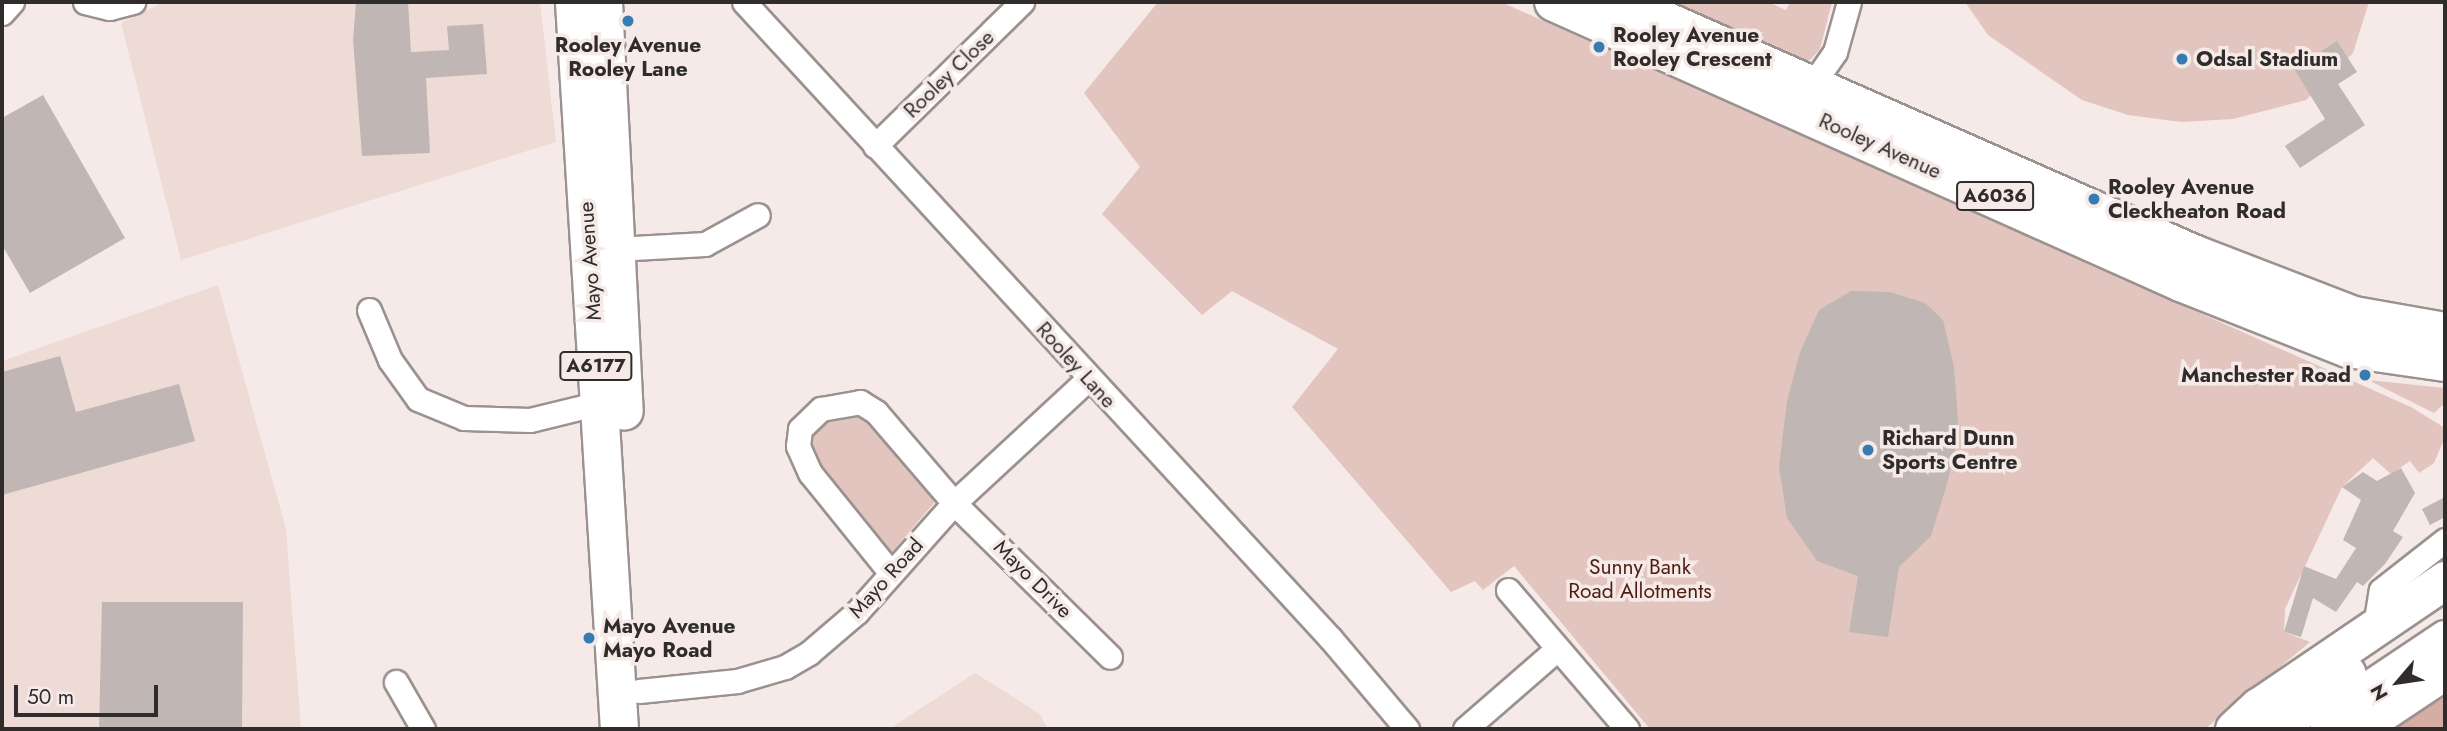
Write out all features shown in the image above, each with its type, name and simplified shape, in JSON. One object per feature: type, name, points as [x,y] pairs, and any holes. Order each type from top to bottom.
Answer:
[{"type":"highway","name":"Rooley Avenue","points":[[1554,2],[2181,282],[2348,348],[2445,362]]},
{"type":"highway","name":"Rooley Avenue","points":[[1622,2],[2193,254],[2354,316],[2445,331]]},
{"type":"main road","name":"Mayo Avenue","points":[[574,2],[619,729]]},
{"type":"main road","name":"Mayo Avenue","points":[[603,2],[639,691],[644,729]]},
{"type":"main road","points":[[2234,729],[2258,707],[2445,580]]},
{"type":"main road","points":[[2276,729],[2335,681],[2445,610]]},
{"type":"main road","points":[[2314,729],[2339,707],[2445,639]]},
{"type":"main road","points":[[2357,729],[2445,670]]},
{"type":"street","points":[[2,13],[12,2]]},
{"type":"street","points":[[85,2],[109,8],[134,2]]},
{"type":"street","name":"Rooley Lane","points":[[744,2],[1088,379],[1305,611],[1407,729]]},
{"type":"street","name":"Rooley Close","points":[[875,146],[1023,2]]},
{"type":"street","points":[[1812,85],[1835,52],[1849,2]]},
{"type":"street","points":[[616,249],[705,244],[758,215]]},
{"type":"street","points":[[370,310],[390,360],[418,399],[464,418],[530,420],[599,403]]},
{"type":"street","name":"Mayo Road","points":[[639,691],[737,681],[785,667],[832,636],[954,503],[1088,379]]},
{"type":"street","name":"Mayo Drive","points":[[890,572],[810,473],[798,446],[800,429],[810,415],[839,403],[860,402],[876,412],[954,503],[1110,657]]},
{"type":"street","points":[[2375,626],[2381,590],[2445,540]]},
{"type":"street","points":[[1508,590],[1627,729]]},
{"type":"street","points":[[1465,729],[1557,649]]},
{"type":"street","points":[[397,682],[423,729]]},
{"type":"shaded area","points":[[164,2],[540,2],[556,142],[181,260],[121,23]]},
{"type":"shaded area","points":[[218,285],[286,529],[301,729],[2,729],[2,361]]},
{"type":"shaded area","points":[[975,673],[1040,714],[1048,729],[889,729]]},
{"type":"shaded area","points":[[2445,697],[2445,729],[2388,729],[2404,720]]},
{"type":"green space","name":"Sunny Bank Road Allotments","points":[[1158,2],[1501,2],[2411,407],[2445,428],[2445,437],[2434,463],[2419,473],[2410,461],[2391,474],[2373,458],[2342,487],[2285,609],[2284,632],[2310,642],[2205,729],[1650,729],[1514,566],[1483,590],[1475,581],[1451,592],[1292,407],[1338,349],[1232,291],[1202,315],[1102,214],[1140,167],[1084,93]]},
{"type":"green space","points":[[1667,2],[1768,2],[1786,10],[1790,2],[1832,2],[1820,49],[1810,60],[1802,61]]},
{"type":"green space","name":"Odsal Stadium","points":[[1965,2],[2369,2],[2353,53],[2306,100],[2233,119],[2181,122],[2128,115],[2082,100],[1988,35]]},
{"type":"green space","points":[[2368,380],[2445,388],[2445,403],[2434,413]]},
{"type":"green space","points":[[839,412],[865,414],[932,496],[934,503],[892,552],[885,551],[809,458],[813,426]]},
{"type":"building","points":[[356,2],[408,2],[411,52],[449,50],[447,26],[483,24],[487,74],[426,78],[430,153],[362,156],[353,40]]},
{"type":"building","points":[[2337,41],[2357,72],[2338,84],[2365,125],[2300,168],[2285,146],[2325,119],[2294,69]]},
{"type":"building","points":[[43,95],[125,238],[30,293],[2,245],[2,118]]},
{"type":"building","name":"Richard Dunn Sports Centre","points":[[1851,291],[1890,292],[1925,303],[1943,320],[1954,367],[1959,433],[1947,484],[1931,536],[1899,567],[1888,637],[1849,632],[1858,576],[1817,561],[1787,518],[1779,467],[1787,401],[1800,352],[1819,310]]},
{"type":"building","points":[[60,356],[76,412],[179,384],[195,441],[2,495],[2,372]]},
{"type":"building","points":[[2401,468],[2415,493],[2393,531],[2403,537],[2385,564],[2363,586],[2357,582],[2336,612],[2313,598],[2301,637],[2284,632],[2304,566],[2336,579],[2356,548],[2343,540],[2361,500],[2342,487],[2363,472],[2377,481]]},
{"type":"building","points":[[2445,497],[2445,517],[2430,525],[2422,509]]},
{"type":"building","points":[[102,602],[243,602],[242,729],[99,729]]},
{"type":"place","name":"Rooley Avenue Rooley Lane","points":[[628,21]]},
{"type":"place","name":"Rooley Avenue Rooley Crescent","points":[[1599,47]]},
{"type":"place","name":"Odsal Stadium","points":[[2182,59]]},
{"type":"place","name":"Rooley Avenue Cleckheaton Road","points":[[2094,199]]},
{"type":"place","name":"Manchester Road","points":[[2365,375]]},
{"type":"place","name":"Richard Dunn Sports Centre","points":[[1868,450]]},
{"type":"place","name":"Mayo Avenue Mayo Road","points":[[589,638]]}]
